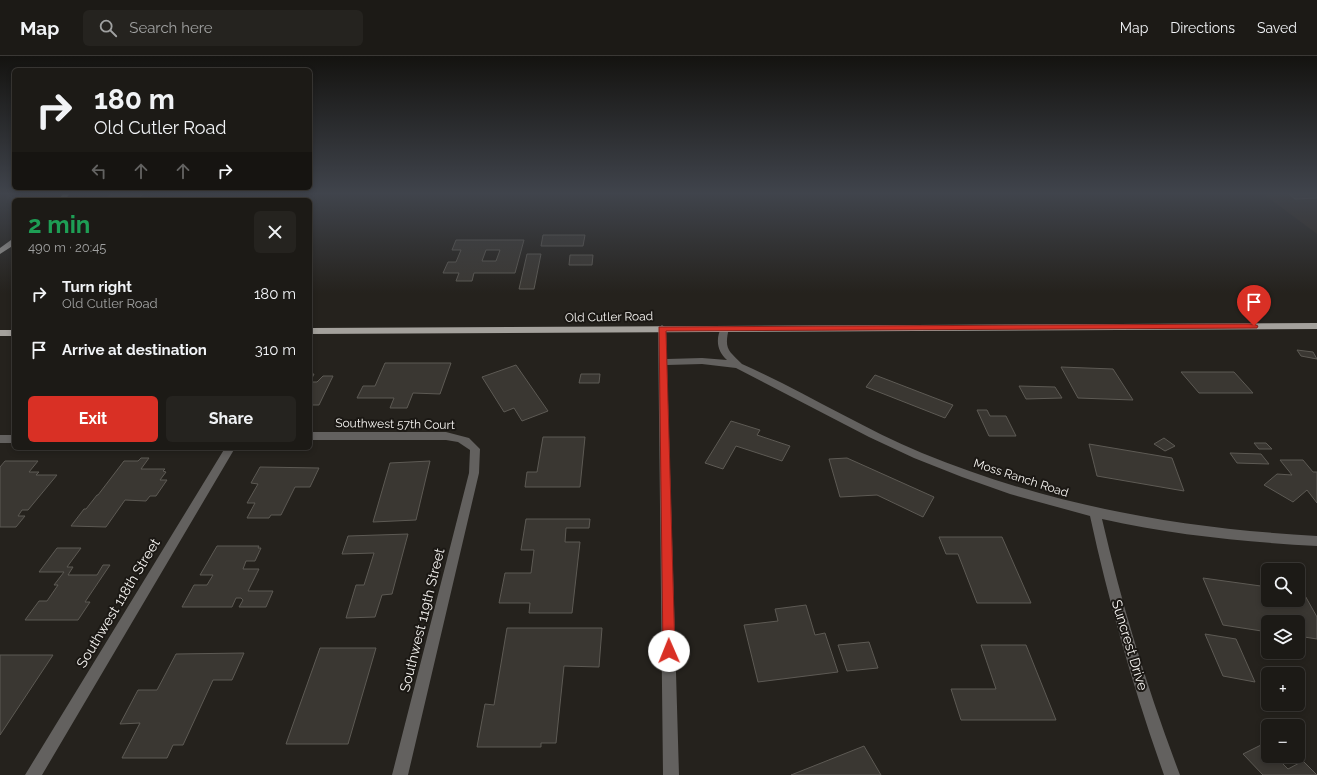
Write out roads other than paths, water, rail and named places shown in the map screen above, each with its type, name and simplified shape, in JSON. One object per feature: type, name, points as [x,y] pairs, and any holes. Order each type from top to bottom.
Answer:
[{"type":"main road","points":[[0,252],[12,243]]},
{"type":"main road","name":"Old Cutler Road","points":[[312,331],[662,328],[1317,326]]},
{"type":"main road","points":[[0,333],[12,333]]},
{"type":"street","points":[[662,328],[664,362],[671,775]]},
{"type":"street","name":"Moss Ranch Road","points":[[725,328],[722,339],[722,348],[739,366],[861,430],[919,456],[1039,499],[1095,513],[1139,522],[1206,532],[1284,540],[1317,541]]},
{"type":"street","name":"Moss Ranch Road","points":[[664,362],[704,361],[739,366]]},
{"type":"street","name":"Southwest 57th Court","points":[[312,436],[432,435],[460,438],[469,442],[475,449],[474,473]]},
{"type":"street","points":[[0,439],[12,439]]},
{"type":"street","name":"Southwest 118th Street","points":[[33,775],[229,450]]},
{"type":"street","name":"Southwest 119th Street","points":[[400,775],[474,473]]},
{"type":"street","name":"Suncrest Drive","points":[[1095,513],[1119,611],[1142,688],[1172,775]]}]
